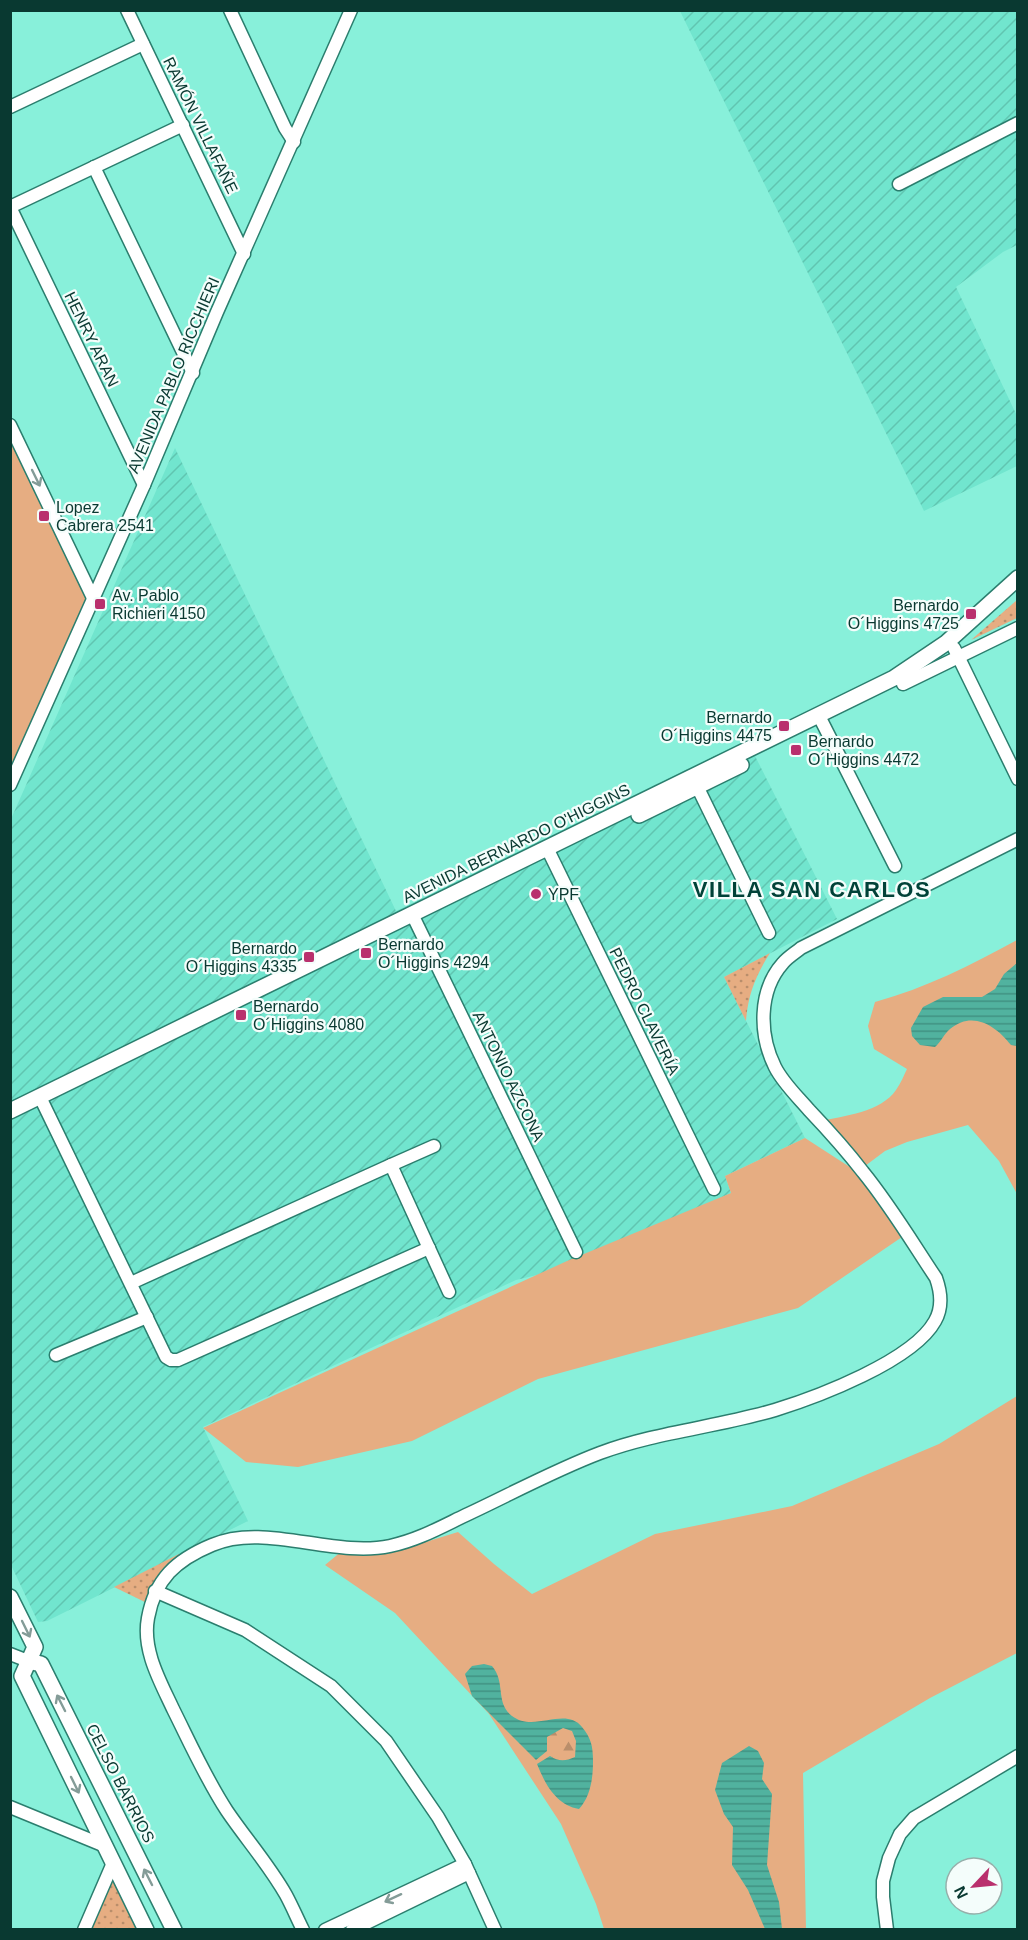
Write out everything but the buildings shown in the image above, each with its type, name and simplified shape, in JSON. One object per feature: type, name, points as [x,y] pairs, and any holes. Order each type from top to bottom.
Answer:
[{"type":"main road","name":"AVENIDA BERNARDO O'HIGGINS","points":[[821,721],[932,654],[1017,578]]},
{"type":"main road","name":"AVENIDA BERNARDO O'HIGGINS","points":[[10,1121],[42,1101],[695,782],[903,684],[956,653],[1017,592]]},
{"type":"main road","name":"AVENIDA BERNARDO O'HIGGINS","points":[[10,1111],[42,1101]]},
{"type":"main road","points":[[10,1597],[35,1647],[22,1676],[146,1929]]},
{"type":"main road","name":"CELSO BARRIOS","points":[[28,1661],[41,1664],[174,1929]]},
{"type":"street","name":"RAMÓN VILLAFAÑE","points":[[127,10],[244,254]]},
{"type":"street","points":[[230,10],[285,128],[294,142]]},
{"type":"street","name":"AVENIDA PABLO RICCHIERI","points":[[10,785],[294,142],[347,14]]},
{"type":"street","points":[[10,107],[143,44]]},
{"type":"street","points":[[899,184],[1017,123]]},
{"type":"street","points":[[10,207],[183,125]]},
{"type":"street","points":[[94,167],[193,373]]},
{"type":"street","name":"HENRY ARAN","points":[[10,207],[144,485]]},
{"type":"street","points":[[10,425],[93,598]]},
{"type":"street","points":[[1017,628],[956,653],[1017,779]]},
{"type":"street","points":[[821,721],[895,866]]},
{"type":"street","points":[[695,782],[769,933]]},
{"type":"street","points":[[303,1929],[285,1894],[225,1809],[165,1692],[152,1661],[147,1639],[147,1622],[155,1591],[168,1572],[182,1561],[213,1544],[232,1539],[267,1538],[363,1548],[389,1546],[425,1536],[606,1451],[771,1411],[801,1401],[854,1379],[903,1353],[919,1340],[934,1322],[940,1307],[941,1293],[936,1278],[881,1194],[785,1082],[774,1066],[762,1019],[765,1001],[770,985],[782,964],[801,948],[1017,838]]},
{"type":"street","name":"PEDRO CLAVERÍA","points":[[549,853],[714,1189]]},
{"type":"street","name":"ANTONIO AZCONA","points":[[414,919],[576,1252]]},
{"type":"street","points":[[42,1101],[166,1357],[171,1360],[178,1360],[429,1248]]},
{"type":"street","points":[[131,1283],[434,1146]]},
{"type":"street","points":[[391,1166],[449,1292]]},
{"type":"street","points":[[56,1355],[147,1317]]},
{"type":"street","points":[[155,1591],[245,1630],[331,1686],[386,1741],[438,1817],[467,1869],[495,1929]]},
{"type":"street","points":[[10,1654],[28,1661]]},
{"type":"street","points":[[887,1929],[883,1881],[889,1858],[900,1834],[914,1818],[1017,1756]]},
{"type":"street","points":[[10,1807],[105,1846]]},
{"type":"street","points":[[84,1929],[113,1863]]},
{"type":"street","points":[[325,1929],[467,1869]]},
{"type":"street","points":[[352,1929],[467,1869]]},
{"type":"shaded area","points":[[680,11],[1017,11],[1017,245],[1003,252],[956,287],[1017,416],[1017,466],[924,511]]},
{"type":"shaded area","points":[[175,448],[396,911],[747,740],[837,919],[724,977],[805,1138],[725,1176],[731,1193],[587,1263],[516,1280],[203,1427],[248,1521],[47,1621],[38,1622],[11,1565],[11,819]]},
{"type":"green space","points":[[11,425],[93,598],[11,785]]},
{"type":"green space","points":[[1017,600],[1017,618],[971,640]]},
{"type":"green space","points":[[1017,940],[1017,1194],[999,1161],[968,1125],[907,1142],[885,1151],[861,1169],[820,1121],[872,1108],[889,1097],[901,1082],[907,1069],[874,1049],[868,1026],[875,1002],[948,975]]},
{"type":"green space","points":[[770,953],[754,985],[746,1021],[724,977]]},
{"type":"green space","points":[[805,1138],[856,1171],[902,1237],[798,1308],[538,1379],[412,1441],[298,1467],[246,1462],[203,1428],[567,1261],[731,1193],[725,1176]]},
{"type":"green space","points":[[1017,1396],[1017,1653],[930,1698],[803,1773],[806,1929],[604,1929],[596,1904],[561,1824],[489,1714],[395,1613],[325,1565],[342,1551],[387,1554],[458,1532],[532,1594],[655,1534],[792,1506],[939,1444]]},
{"type":"green space","points":[[179,1554],[182,1561],[151,1605],[114,1587]]},
{"type":"green space","points":[[562,1726],[573,1729],[579,1745],[578,1756],[561,1763],[549,1755],[545,1735]]},
{"type":"green space","points":[[115,1873],[142,1929],[89,1929]]},
{"type":"water","points":[[1017,963],[1017,1046],[1011,1045],[991,1027],[975,1021],[959,1023],[950,1029],[935,1047],[920,1045],[912,1036],[911,1028],[923,1007],[943,997],[982,997],[995,989],[1004,974]]},
{"type":"water","points":[[484,1664],[492,1666],[496,1672],[504,1705],[512,1716],[530,1722],[567,1719],[575,1721],[585,1731],[592,1747],[592,1773],[589,1792],[579,1809],[564,1803],[552,1792],[537,1764],[550,1756],[563,1760],[575,1757],[576,1741],[572,1731],[563,1728],[547,1737],[547,1751],[536,1760],[472,1696],[465,1674],[472,1666]]},
{"type":"water","points":[[749,1746],[758,1751],[764,1763],[762,1779],[772,1794],[767,1865],[779,1902],[782,1929],[765,1929],[748,1890],[732,1865],[733,1827],[724,1814],[715,1790],[722,1763]]},
{"type":"place","name":"Lopez Cabrera 2541","points":[[44,516]]},
{"type":"place","name":"Av. Pablo Richieri 4150","points":[[100,604]]},
{"type":"place","name":"Bernardo O´Higgins 4725","points":[[971,614]]},
{"type":"place","name":"Bernardo O´Higgins 4475","points":[[784,726]]},
{"type":"place","name":"Bernardo O´Higgins 4472","points":[[796,750]]},
{"type":"place","name":"YPF","points":[[536,894]]},
{"type":"place","name":"Bernardo O´Higgins 4294","points":[[366,953]]},
{"type":"place","name":"Bernardo O´Higgins 4335","points":[[309,957]]},
{"type":"place","name":"Bernardo O´Higgins 4080","points":[[241,1015]]},
{"type":"district","name":"VILLA SAN CARLOS","points":[[812,889]]}]
